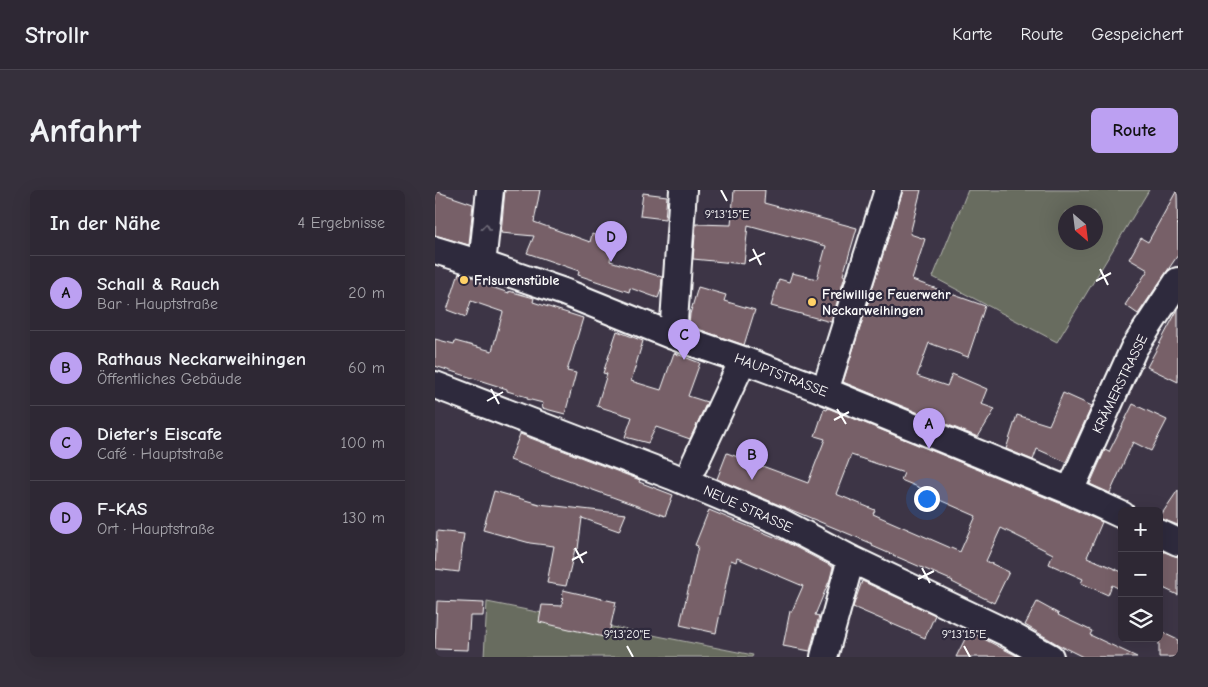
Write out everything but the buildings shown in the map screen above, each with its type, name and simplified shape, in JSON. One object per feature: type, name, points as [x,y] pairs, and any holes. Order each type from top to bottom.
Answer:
[{"type":"street","points":[[482,264],[490,190]]},
{"type":"street","points":[[825,391],[888,190]]},
{"type":"street","points":[[673,336],[683,193]]},
{"type":"street","name":"HAUPTSTRASSE","points":[[435,250],[564,292],[673,336],[825,391],[1070,491],[1118,513]]},
{"type":"street","name":"KRÄMERSTRASSE","points":[[1070,491],[1134,348],[1178,281]]},
{"type":"street","points":[[693,465],[743,360]]},
{"type":"street","name":"NEUE STRASSE","points":[[435,385],[703,488],[779,521],[851,559],[1005,632],[1050,657]]},
{"type":"street","points":[[1163,535],[1178,542]]},
{"type":"street","points":[[824,657],[851,559]]},
{"type":"green space","points":[[968,190],[1149,190],[1057,342],[933,277]]},
{"type":"green space","points":[[487,602],[753,655],[752,657],[484,657]]},
{"type":"place","name":"F-KAS","points":[[611,262]]},
{"type":"place","name":"Frisurenstüble","points":[[464,280]]},
{"type":"place","name":"Freiwillige Feuerwehr Neckarweihingen","points":[[812,302]]},
{"type":"place","name":"Dieter‘s Eiscafe","points":[[684,360]]},
{"type":"place","name":"Schall & Rauch","points":[[929,449]]},
{"type":"place","name":"Rathaus Neckarweihingen","points":[[752,480]]}]
